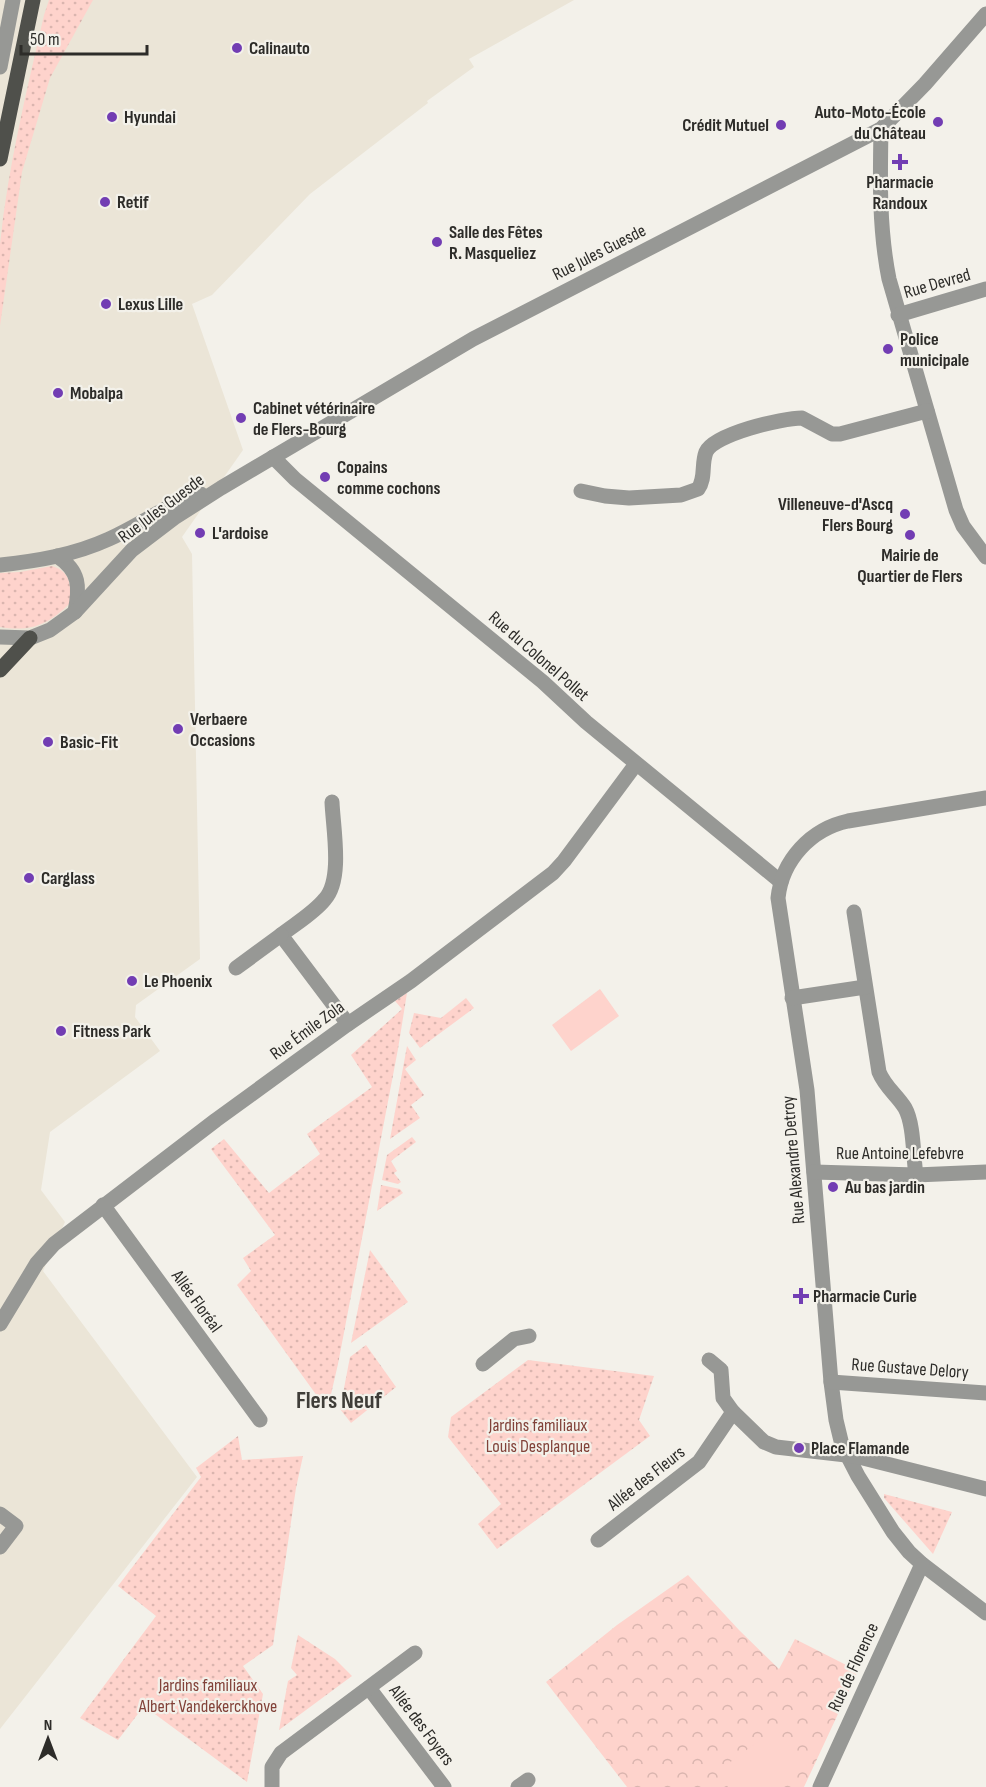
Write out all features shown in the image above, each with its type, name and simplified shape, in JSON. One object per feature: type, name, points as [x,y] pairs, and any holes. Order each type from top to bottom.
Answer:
[{"type":"main road","points":[[0,159],[33,0]]},
{"type":"main road","points":[[0,670],[30,638]]},
{"type":"street","points":[[0,67],[13,0]]},
{"type":"street","name":"Rue Jules Guesde","points":[[30,638],[50,630],[75,612],[140,543],[221,488],[512,318],[881,129],[982,19]]},
{"type":"street","points":[[881,129],[880,228],[898,315],[959,518],[986,557]]},
{"type":"street","name":"Rue Devred","points":[[898,315],[986,289]]},
{"type":"street","points":[[581,491],[617,498],[687,494],[698,489],[702,484],[704,460],[709,448],[720,438],[802,418],[832,434],[840,434],[927,411]]},
{"type":"street","name":"Rue du Colonel Pollet","points":[[273,457],[295,479],[543,682],[568,708],[781,882]]},
{"type":"street","name":"Rue Jules Guesde","points":[[0,565],[57,556],[100,543],[175,504],[221,488]]},
{"type":"street","points":[[57,556],[68,563],[74,572],[78,586],[75,612]]},
{"type":"street","points":[[0,635],[30,638]]},
{"type":"street","name":"Rue Émile Zola","points":[[0,1324],[47,1250],[103,1205],[348,1024],[411,981],[553,873],[636,764]]},
{"type":"street","name":"Rue Alexandre Detroy","points":[[986,798],[848,820],[830,826],[802,846],[789,864],[781,882],[779,904],[806,1079],[831,1382],[836,1420],[846,1455],[893,1532],[909,1552],[986,1613]]},
{"type":"street","points":[[236,968],[325,900],[332,890],[335,864],[332,802]]},
{"type":"street","points":[[854,912],[879,1072],[888,1089],[906,1109],[916,1175]]},
{"type":"street","points":[[281,935],[348,1024]]},
{"type":"street","points":[[792,998],[865,987]]},
{"type":"street","name":"Rue Antoine Lefebvre","points":[[814,1172],[916,1175],[986,1172]]},
{"type":"street","name":"Allée Floréal","points":[[103,1205],[260,1420]]},
{"type":"street","points":[[483,1364],[514,1339],[529,1336]]},
{"type":"street","points":[[709,1360],[721,1370],[723,1398],[733,1412],[764,1442],[777,1447],[846,1455],[986,1489]]},
{"type":"street","name":"Rue Gustave Delory","points":[[831,1382],[986,1393]]},
{"type":"street","name":"Allée des Fleurs","points":[[598,1540],[699,1462],[733,1412]]},
{"type":"street","points":[[0,1514],[16,1526],[0,1547]]},
{"type":"street","name":"Rue de Florence","points":[[820,1787],[922,1564]]},
{"type":"street","name":"Allée des Foyers","points":[[272,1787],[272,1767],[281,1753],[415,1653]]},
{"type":"street","name":"Allée des Foyers","points":[[369,1688],[444,1787]]},
{"type":"shaded area","points":[[0,0],[574,0],[469,59],[474,67],[427,101],[428,103],[310,194],[212,295],[192,304],[243,450],[182,537],[192,554],[200,959],[136,1005],[135,1017],[160,1051],[50,1132],[41,1190],[65,1222],[43,1271],[197,1477],[0,1729]]},
{"type":"green space","points":[[49,0],[93,0],[50,78],[22,172],[0,326],[0,244],[3,215],[19,128]]},
{"type":"green space","points":[[52,566],[63,572],[68,580],[70,603],[54,617],[38,625],[21,628],[0,627],[0,573]]},
{"type":"green space","points":[[600,989],[619,1016],[571,1051],[552,1025]]},
{"type":"green space","points":[[407,993],[338,1364],[329,1403],[325,1407],[237,1285],[251,1271],[243,1258],[275,1235],[211,1149],[224,1139],[269,1193],[320,1154],[307,1134],[372,1087],[351,1055],[402,1009],[395,1001]]},
{"type":"green space","points":[[466,998],[474,1008],[420,1048],[409,1033],[414,1013],[441,1018]]},
{"type":"green space","points":[[407,1046],[416,1060],[405,1069],[424,1095],[411,1105],[420,1118],[390,1139]]},
{"type":"green space","points":[[412,1137],[416,1142],[391,1161],[397,1171],[394,1173],[401,1182],[398,1184],[382,1180],[387,1155]]},
{"type":"green space","points":[[381,1185],[400,1189],[403,1193],[377,1211]]},
{"type":"green space","points":[[370,1250],[408,1302],[351,1343]]},
{"type":"green space","points":[[366,1345],[396,1387],[351,1423],[340,1409],[350,1357]]},
{"type":"green space","name":"Jardins familiaux Louis Desplanque","points":[[528,1360],[654,1376],[639,1420],[650,1436],[497,1549],[478,1524],[501,1504],[448,1437],[451,1417]]},
{"type":"green space","name":"Jardins familiaux Albert Vandekerckhove","points":[[238,1436],[242,1460],[303,1456],[296,1488],[273,1645],[243,1666],[263,1694],[247,1782],[144,1706],[118,1740],[80,1718],[156,1616],[118,1586],[201,1477],[196,1468]]},
{"type":"green space","points":[[884,1494],[952,1512],[933,1554],[884,1498]]},
{"type":"green space","points":[[688,1575],[779,1669],[795,1639],[858,1671],[804,1787],[627,1787],[546,1682],[617,1625]]},
{"type":"green space","points":[[298,1635],[335,1659],[352,1676],[279,1730],[288,1681],[297,1675],[291,1668]]},
{"type":"green space","points":[[776,1728],[802,1763],[770,1787],[728,1787],[717,1772]]},
{"type":"place","name":"Calinauto","points":[[237,48]]},
{"type":"place","name":"Hyundai","points":[[112,117]]},
{"type":"place","name":"Auto-Moto-École du Château","points":[[938,122]]},
{"type":"place","name":"Crédit Mutuel","points":[[781,125]]},
{"type":"place","name":"Pharmacie Randoux","points":[[900,162]]},
{"type":"place","name":"Retif","points":[[105,202]]},
{"type":"place","name":"Salle des Fêtes R. Masqueliez","points":[[437,242]]},
{"type":"place","name":"Lexus Lille","points":[[106,304]]},
{"type":"place","name":"Police municipale","points":[[888,349]]},
{"type":"place","name":"Mobalpa","points":[[58,393]]},
{"type":"place","name":"Cabinet vétérinaire de Flers-Bourg","points":[[241,418]]},
{"type":"place","name":"Copains comme cochons","points":[[325,477]]},
{"type":"place","name":"Villeneuve-d'Ascq Flers Bourg","points":[[905,514]]},
{"type":"place","name":"L'ardoise","points":[[200,533]]},
{"type":"place","name":"Mairie de Quartier de Flers","points":[[910,535]]},
{"type":"place","name":"Verbaere Occasions","points":[[178,729]]},
{"type":"place","name":"Basic-Fit","points":[[48,742]]},
{"type":"place","name":"Carglass","points":[[29,878]]},
{"type":"place","name":"Le Phoenix","points":[[132,981]]},
{"type":"place","name":"Fitness Park","points":[[61,1031]]},
{"type":"place","name":"Au bas jardin","points":[[833,1187]]},
{"type":"place","name":"Pharmacie Curie","points":[[801,1296]]},
{"type":"place","name":"Place Flamande","points":[[799,1448]]},
{"type":"district","name":"Flers Neuf","points":[[339,1400]]}]
